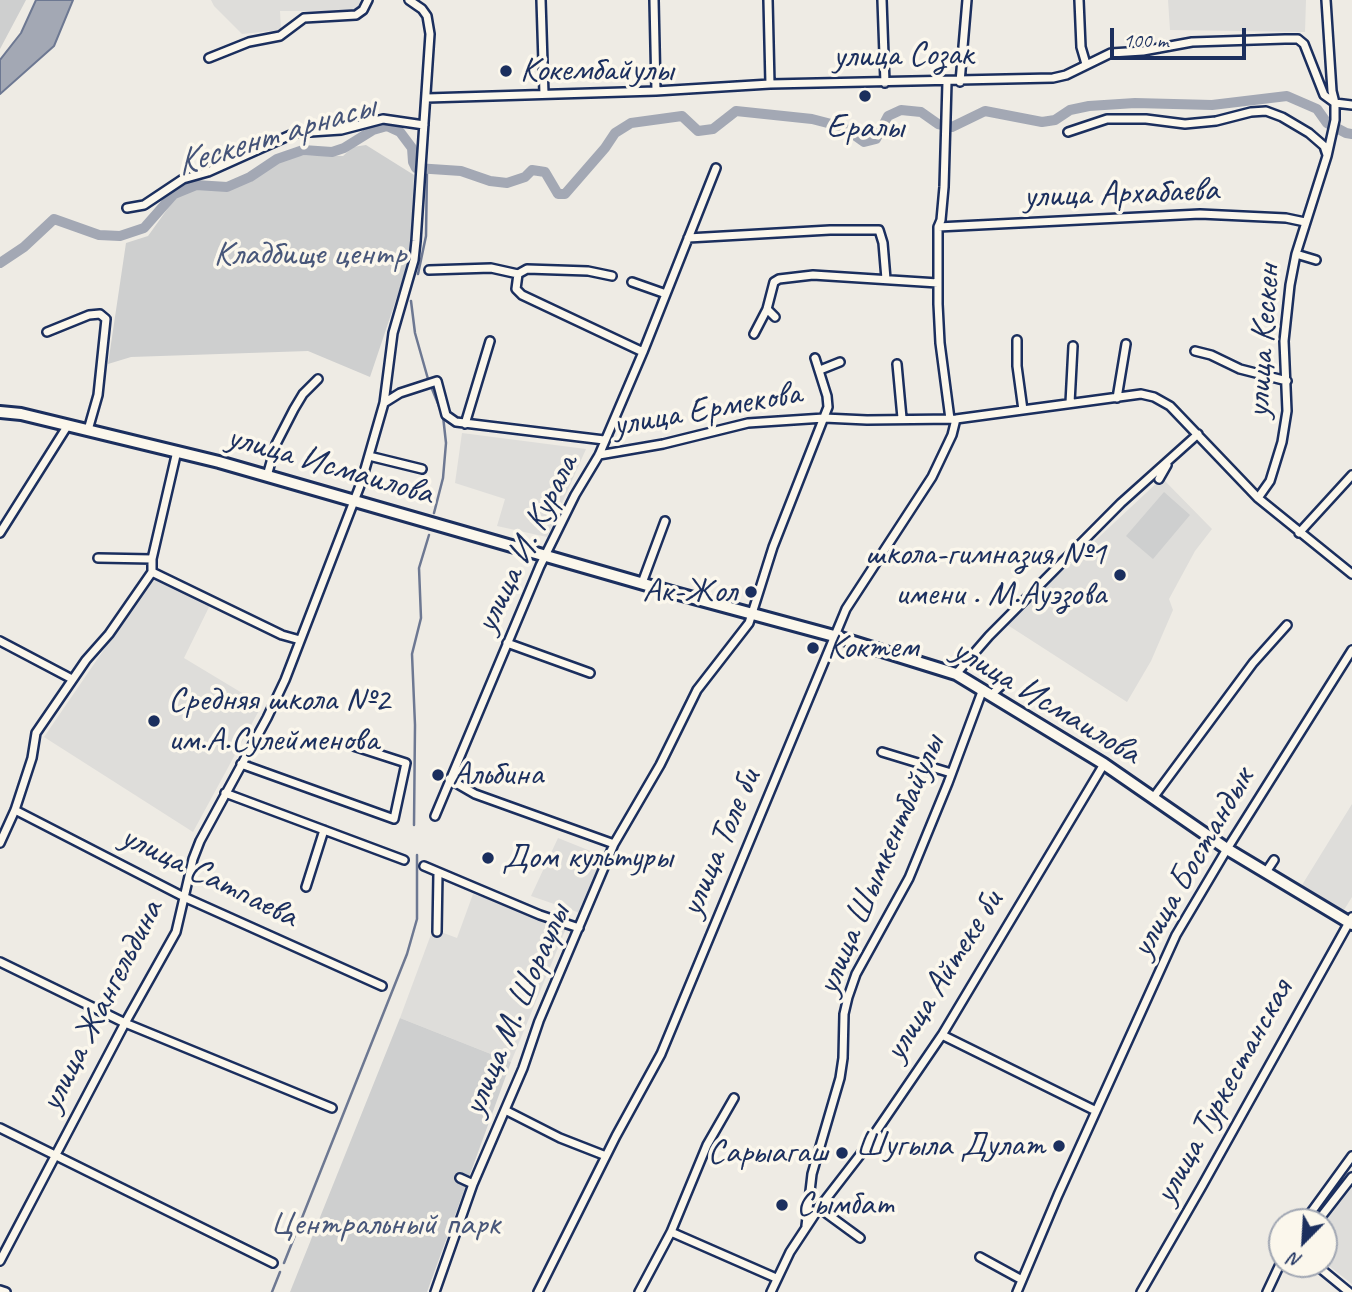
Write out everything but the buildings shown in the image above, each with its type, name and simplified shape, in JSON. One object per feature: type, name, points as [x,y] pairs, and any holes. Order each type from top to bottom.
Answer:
[{"type":"main road","name":"улица Исмаилова","points":[[0,412],[177,451],[834,636],[956,674],[1104,764],[1227,849],[1351,921]]},
{"type":"street","points":[[209,58],[249,42],[280,36],[304,18],[356,15],[363,10],[368,0]]},
{"type":"street","name":"улица Жангельдина","points":[[0,1261],[176,932],[193,859],[225,793],[267,718],[300,640],[369,456],[384,403],[393,333],[415,249],[430,25],[422,9],[409,0]]},
{"type":"street","points":[[541,0],[544,94]]},
{"type":"street","points":[[654,0],[656,91]]},
{"type":"street","points":[[768,0],[770,84]]},
{"type":"street","points":[[882,0],[885,83]]},
{"type":"street","points":[[960,82],[967,0]]},
{"type":"street","points":[[1079,0],[1081,47],[1086,64]]},
{"type":"street","name":"улица Кескен","points":[[1258,498],[1270,481],[1279,457],[1287,411],[1284,341],[1287,303],[1296,254],[1327,156],[1335,120],[1326,0]]},
{"type":"street","name":"улица Созак","points":[[427,98],[656,91],[770,84],[1052,78],[1066,75],[1111,53],[1143,51],[1192,42],[1296,36],[1304,44],[1324,94],[1335,103]]},
{"type":"street","name":"улица Толе би","points":[[538,1292],[660,1055],[802,721],[846,609],[945,453],[953,419],[940,342],[938,227],[942,209],[947,82]]},
{"type":"street","points":[[1335,103],[1352,105]]},
{"type":"street","points":[[1068,132],[1107,119],[1185,124],[1266,111],[1309,133],[1324,146],[1327,156]]},
{"type":"street","points":[[127,208],[144,205],[183,179],[208,172],[295,133],[341,130],[383,119],[424,125]]},
{"type":"street","name":"улица И. Курала","points":[[435,816],[540,566],[575,495],[599,455],[716,168]]},
{"type":"street","name":"улица Архабаева","points":[[938,227],[1200,214],[1286,218],[1306,222]]},
{"type":"street","points":[[688,238],[879,230],[883,243],[886,279]]},
{"type":"street","points":[[1296,254],[1316,260]]},
{"type":"street","points":[[429,270],[491,268],[518,274],[527,269],[588,271],[612,276]]},
{"type":"street","points":[[518,274],[516,289],[522,295],[643,352]]},
{"type":"street","points":[[754,334],[767,309],[774,282],[779,279],[813,275],[938,283]]},
{"type":"street","points":[[632,282],[666,294]]},
{"type":"street","points":[[767,309],[775,317]]},
{"type":"street","points":[[47,332],[89,315],[103,316],[106,319],[105,363],[88,430]]},
{"type":"street","points":[[1017,340],[1017,366],[1023,410]]},
{"type":"street","points":[[384,403],[400,393],[437,381],[446,415],[465,424],[490,341]]},
{"type":"street","points":[[1117,398],[1126,344]]},
{"type":"street","points":[[1070,403],[1073,346]]},
{"type":"street","points":[[1195,351],[1211,355],[1240,369],[1287,381]]},
{"type":"street","points":[[815,358],[828,404],[824,418]]},
{"type":"street","points":[[820,370],[840,362]]},
{"type":"street","points":[[897,364],[902,418]]},
{"type":"street","points":[[267,476],[276,444],[294,409],[303,394],[318,379]]},
{"type":"street","name":"улица Ермекова","points":[[599,455],[663,444],[748,423],[824,418],[867,421],[902,418],[953,419],[1134,394],[1154,397],[1170,406],[1258,498],[1352,574]]},
{"type":"street","name":"улица Ермекова","points":[[752,614],[773,547],[824,418]]},
{"type":"street","name":"улица Ермекова","points":[[465,424],[604,440]]},
{"type":"street","points":[[0,533],[68,425]]},
{"type":"street","points":[[956,674],[989,636],[1121,503],[1198,434]]},
{"type":"street","points":[[0,843],[15,810],[37,733],[72,679],[109,634],[152,572],[152,559],[177,451]]},
{"type":"street","points":[[369,456],[422,469]]},
{"type":"street","points":[[1159,479],[1169,462]]},
{"type":"street","points":[[1299,533],[1352,475]]},
{"type":"street","points":[[642,583],[665,520]]},
{"type":"street","points":[[98,558],[152,559]]},
{"type":"street","points":[[152,572],[282,635],[300,640]]},
{"type":"street","name":"улица М. Шораулы","points":[[435,1292],[539,1021],[614,844],[660,765],[691,699],[745,628],[752,614]]},
{"type":"street","points":[[1153,799],[1253,663],[1287,625]]},
{"type":"street","points":[[0,641],[72,679]]},
{"type":"street","points":[[507,643],[590,673]]},
{"type":"street","name":"улица Бостандык","points":[[1017,1292],[1176,935],[1352,650]]},
{"type":"street","points":[[987,692],[1006,682]]},
{"type":"street","name":"улица Шымкентбайулы","points":[[806,1227],[812,1174],[840,1078],[844,1014],[848,997],[856,974],[909,878],[987,692]]},
{"type":"street","points":[[241,764],[394,819],[406,764],[341,741]]},
{"type":"street","points":[[882,752],[951,773]]},
{"type":"street","name":"улица Айтеке би","points":[[771,1292],[776,1278],[806,1227],[860,1155],[942,1035],[1104,764]]},
{"type":"street","points":[[449,779],[475,794],[614,844]]},
{"type":"street","points":[[225,793],[404,860]]},
{"type":"street","name":"улица Сатпаева","points":[[15,810],[186,898],[382,986]]},
{"type":"street","points":[[306,887],[324,830]]},
{"type":"street","points":[[1266,872],[1275,860]]},
{"type":"street","points":[[424,866],[540,915],[579,928]]},
{"type":"street","points":[[437,932],[438,873]]},
{"type":"street","name":"улица Туркестанская","points":[[1141,1292],[1351,921]]},
{"type":"street","points":[[0,962],[125,1023],[332,1108]]},
{"type":"street","points":[[942,1035],[1096,1111]]},
{"type":"street","points":[[639,1292],[671,1232],[707,1145],[734,1098]]},
{"type":"street","points":[[505,1110],[561,1138],[606,1156]]},
{"type":"street","points":[[0,1128],[273,1264]]},
{"type":"street","points":[[1314,1208],[1352,1156]]},
{"type":"street","points":[[1328,1208],[1352,1177]]},
{"type":"street","points":[[460,1178],[474,1185]]},
{"type":"street","points":[[819,1208],[860,1238]]},
{"type":"street","points":[[671,1232],[776,1278]]},
{"type":"street","points":[[980,1257],[1022,1280]]},
{"type":"street","points":[[1332,1278],[1349,1292]]},
{"type":"street","points":[[0,1290],[6,1292]]},
{"type":"shaded area","points":[[36,0],[73,0],[54,46],[0,94],[0,60],[21,33]]},
{"type":"shaded area","points":[[211,0],[361,0],[357,11],[280,11],[281,30],[242,34]]},
{"type":"shaded area","points":[[1168,0],[1306,0],[1305,32],[1170,30]]},
{"type":"shaded area","points":[[462,433],[586,449],[547,537],[497,526],[505,499],[455,483]]},
{"type":"shaded area","name":"школа-гимназия №1 имени . М.Ауэзова","points":[[1162,478],[1212,529],[1195,551],[1169,599],[1173,610],[1151,661],[1127,702],[1006,624]]},
{"type":"shaded area","name":"Средняя школа №2 им.А.Сулейменова","points":[[153,578],[210,605],[184,658],[262,705],[193,832],[44,737]]},
{"type":"shaded area","points":[[1352,804],[1352,897],[1344,910],[1302,885]]},
{"type":"shaded area","points":[[558,838],[603,856],[580,913],[531,896]]},
{"type":"shaded area","points":[[473,894],[567,926],[511,1062],[400,1018],[433,929],[457,938]]},
{"type":"shaded area","points":[[1352,1169],[1352,1284],[1338,1273],[1338,1208],[1322,1208]]},
{"type":"green space","points":[[0,0],[26,0],[0,49]]},
{"type":"green space","name":"Кладбище центр","points":[[366,145],[414,175],[410,254],[370,377],[308,351],[131,357],[108,364],[126,243],[148,236],[176,197],[197,187],[230,189],[293,155],[343,156],[353,147]]},
{"type":"green space","points":[[1164,492],[1190,515],[1153,559],[1126,536]]},
{"type":"green space","name":"Центральный парк","points":[[400,1018],[511,1062],[427,1292],[290,1292]]},
{"type":"waterway","name":"Кескент арнасы","points":[[0,263],[24,247],[54,219],[99,235],[120,236],[144,228],[174,194],[196,185],[227,187],[250,177],[277,159],[303,150],[332,152],[344,148],[373,130],[387,126],[400,132],[412,148],[416,168],[461,171],[490,181],[507,183],[525,177],[532,170],[545,172],[558,194],[565,194],[615,133],[631,123],[682,116],[698,131],[713,129],[736,111],[812,119],[843,127],[864,142],[876,139],[888,116],[901,110],[921,112],[938,124],[952,127],[985,111],[1042,122],[1055,120],[1070,110],[1089,106],[1135,103],[1212,105],[1287,96],[1317,109],[1327,123],[1352,134]]},
{"type":"waterway","points":[[418,274],[426,236],[427,170]]},
{"type":"waterway","points":[[411,301],[415,333],[428,379],[443,416],[446,443],[443,478],[434,513]]},
{"type":"waterway","points":[[414,825],[415,725],[412,654],[421,618],[419,568],[429,535]]},
{"type":"waterway","points":[[284,1263],[407,954],[417,919],[417,855]]},
{"type":"waterway","points":[[272,1292],[280,1272]]},
{"type":"place","name":"Кокембайулы","points":[[506,71]]},
{"type":"place","name":"Ералы","points":[[865,96]]},
{"type":"place","name":"школа-гимназия №1 имени . М.Ауэзова","points":[[1120,575]]},
{"type":"place","name":"Ак-Жол","points":[[751,592]]},
{"type":"place","name":"Коктем","points":[[813,648]]},
{"type":"place","name":"Средняя школа №2 им.А.Сулейменова","points":[[154,721]]},
{"type":"place","name":"Альбина","points":[[438,775]]},
{"type":"place","name":"Дом культуры","points":[[488,858]]},
{"type":"place","name":"Шугыла Дулат","points":[[1059,1146]]},
{"type":"place","name":"Сарыагаш","points":[[842,1153]]},
{"type":"place","name":"Сымбат","points":[[782,1205]]}]
